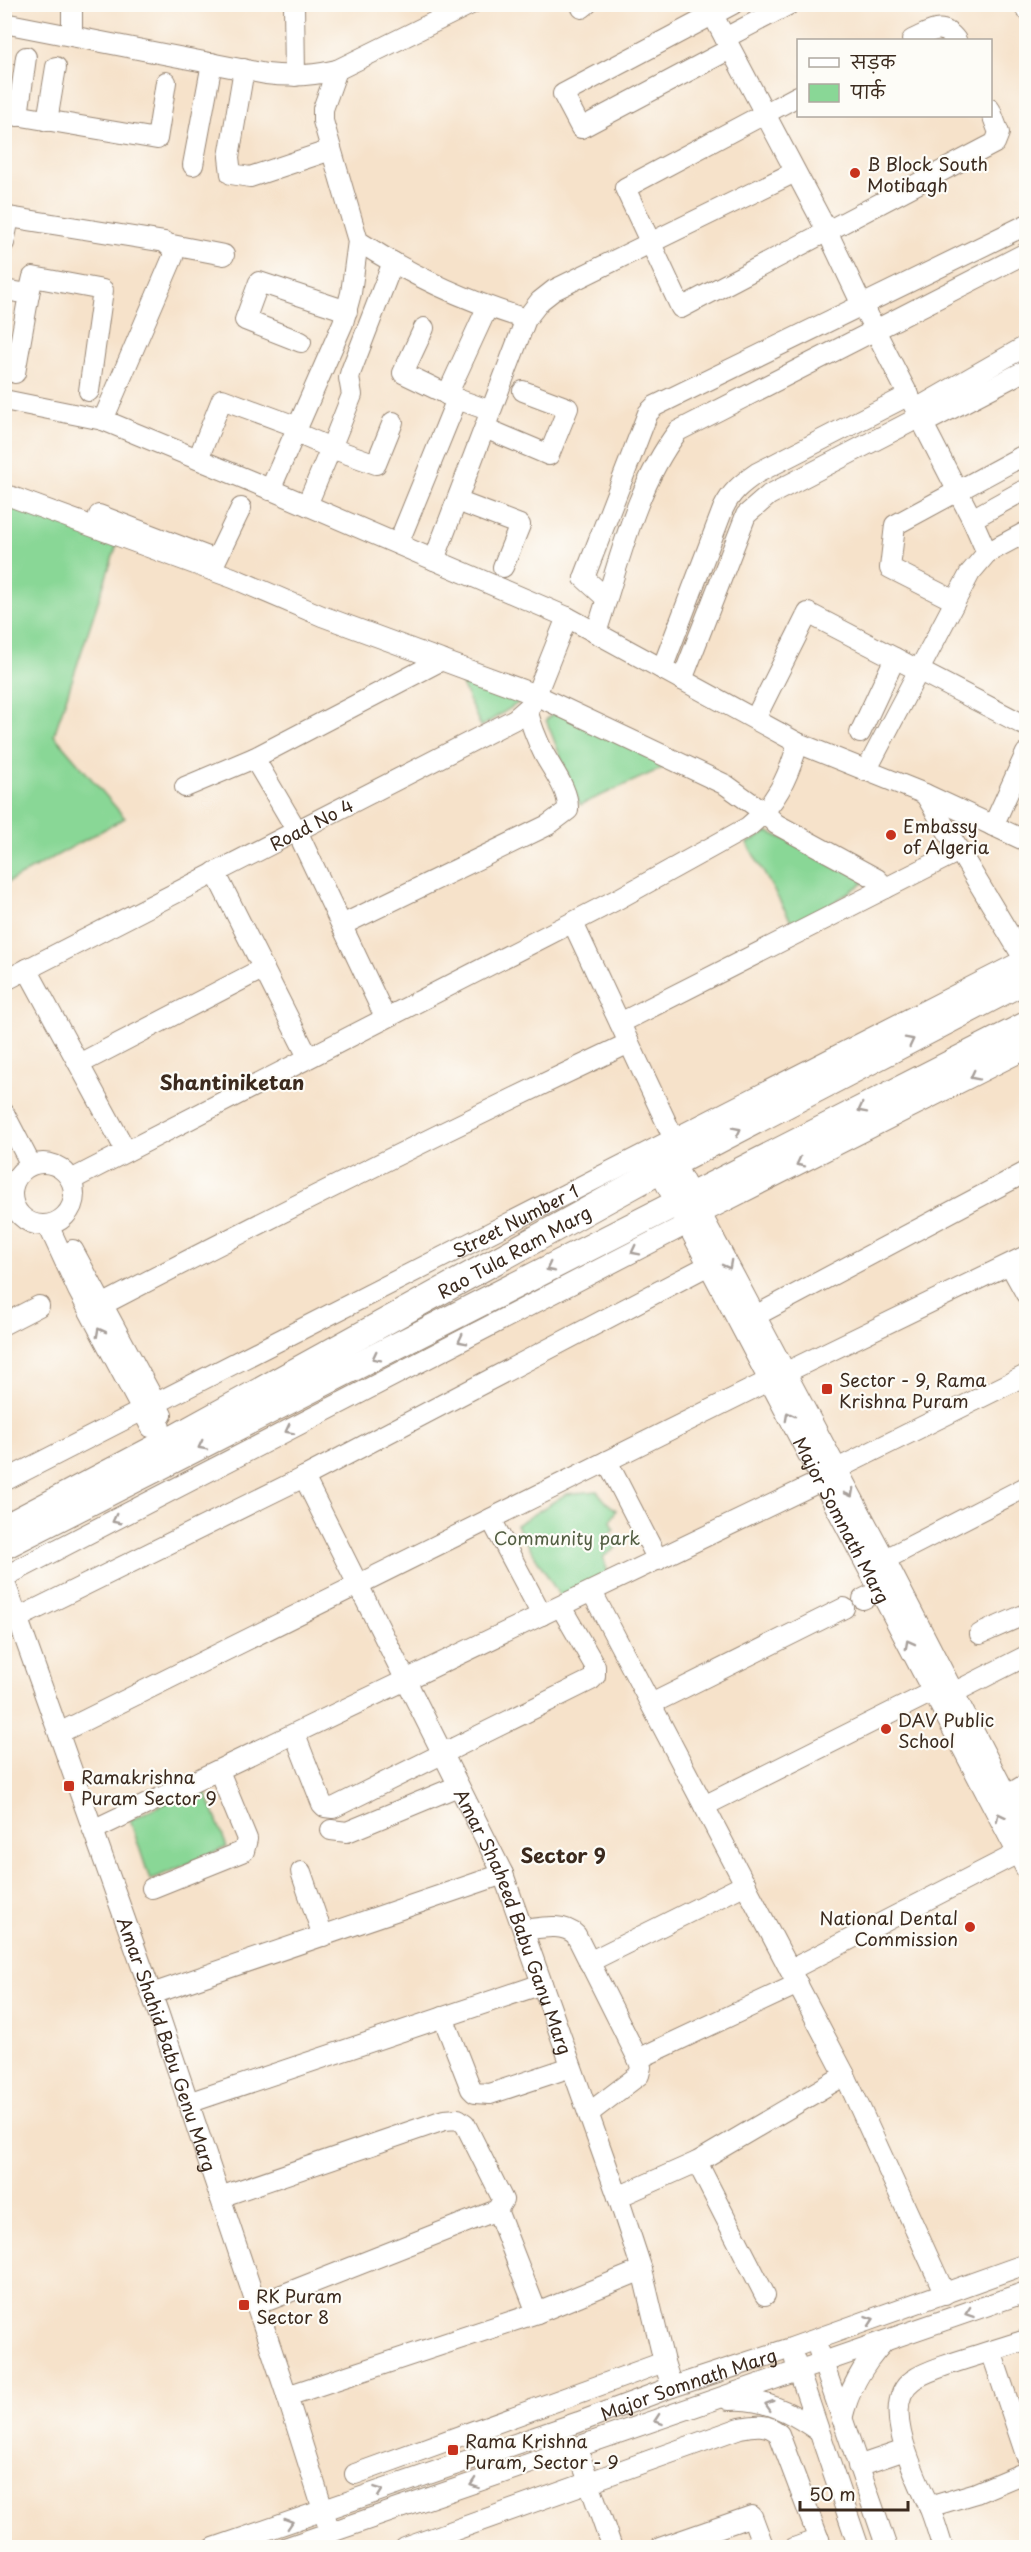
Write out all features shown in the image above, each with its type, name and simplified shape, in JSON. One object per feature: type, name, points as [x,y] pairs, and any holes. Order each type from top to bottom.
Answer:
[{"type":"main road","name":"Rao Tula Ram Marg","points":[[4,1528],[165,1434],[1026,965]]},
{"type":"main road","name":"Rao Tula Ram Marg","points":[[4,1546],[689,1209],[1026,1025]]},
{"type":"street","points":[[72,4],[72,34]]},
{"type":"street","points":[[294,4],[295,76]]},
{"type":"street","points":[[4,23],[72,34],[244,69],[312,76],[337,70],[471,4]]},
{"type":"street","points":[[733,4],[710,10],[563,94],[581,129],[728,44],[790,4]]},
{"type":"street","points":[[1025,4],[1026,9]]},
{"type":"street","points":[[710,10],[827,231],[987,553]]},
{"type":"street","points":[[914,39],[940,28],[950,31],[955,39]]},
{"type":"street","points":[[26,57],[11,114],[47,121],[157,139],[166,82]]},
{"type":"street","points":[[193,165],[212,63]]},
{"type":"street","points":[[47,121],[56,67]]},
{"type":"street","points":[[244,69],[229,157],[231,174],[250,177],[331,150]]},
{"type":"street","points":[[270,490],[347,311],[358,240],[331,150],[323,109],[337,70]]},
{"type":"street","points":[[797,96],[625,188],[681,308],[995,142],[999,134],[992,115]]},
{"type":"street","points":[[434,560],[526,320],[540,301],[554,290],[795,172]]},
{"type":"street","points":[[4,243],[7,216],[224,255]]},
{"type":"street","points":[[607,599],[584,578],[648,413],[655,406],[1026,225]]},
{"type":"street","points":[[358,240],[441,288],[487,308],[526,320]]},
{"type":"street","points":[[103,420],[173,257],[173,250],[168,244]]},
{"type":"street","points":[[596,633],[647,479],[678,431],[1026,253]]},
{"type":"street","points":[[307,505],[352,395],[349,378],[352,367],[393,262]]},
{"type":"street","points":[[15,373],[33,277],[103,290],[89,391]]},
{"type":"street","points":[[301,342],[245,320],[259,282],[347,311]]},
{"type":"street","points":[[4,290],[29,294]]},
{"type":"street","points":[[398,544],[487,308]]},
{"type":"street","points":[[424,328],[404,373],[452,397],[549,455],[568,408],[523,391]]},
{"type":"street","points":[[682,680],[744,520],[757,504],[1026,346]]},
{"type":"street","points":[[328,358],[352,367]]},
{"type":"street","points":[[662,669],[723,509],[738,486],[757,473],[1026,370]]},
{"type":"street","points":[[198,459],[222,399],[297,430],[331,448],[376,464],[393,422]]},
{"type":"street","points":[[4,400],[103,420],[398,544],[567,618],[798,743],[925,794],[1026,841]]},
{"type":"street","points":[[643,426],[669,442]]},
{"type":"street","points":[[955,601],[890,568],[895,525],[1026,454]]},
{"type":"street","points":[[4,483],[154,534],[216,560],[241,508]]},
{"type":"street","points":[[972,519],[1026,489]]},
{"type":"street","points":[[4,494],[442,660],[532,702],[726,785],[765,813],[776,824],[876,879],[886,888]]},
{"type":"street","points":[[457,501],[520,525],[503,567]]},
{"type":"street","points":[[723,509],[744,520]]},
{"type":"street","points":[[866,771],[970,573],[987,553],[1026,532]]},
{"type":"street","points":[[754,719],[808,613],[1026,726]]},
{"type":"street","points":[[342,926],[548,825],[568,810],[568,802],[561,783],[543,753],[532,702],[567,618]]},
{"type":"street","points":[[860,733],[895,658]]},
{"type":"street","points":[[185,787],[254,758],[442,660]]},
{"type":"street","name":"Road No 4","points":[[4,981],[515,719],[532,702]]},
{"type":"street","points":[[71,1180],[385,1017],[573,923],[748,827],[773,803],[790,772],[798,743]]},
{"type":"street","points":[[993,826],[1026,753]]},
{"type":"street","points":[[254,758],[297,831],[385,1017]]},
{"type":"street","points":[[925,794],[1026,965]]},
{"type":"street","points":[[620,1023],[959,851]]},
{"type":"street","points":[[215,872],[308,1057]]},
{"type":"street","name":"Major Somnath Marg","points":[[573,923],[629,1043],[709,1265],[777,1376],[877,1563],[955,1692],[1026,1833]]},
{"type":"street","points":[[79,1064],[264,968]]},
{"type":"street","points":[[27,969],[126,1151]]},
{"type":"street","points":[[102,1305],[458,1124],[629,1043]]},
{"type":"street","points":[[4,1579],[689,1209],[1026,1049]]},
{"type":"street","points":[[4,1113],[31,1165]]},
{"type":"street","name":"Street Number 1","points":[[4,1481],[149,1407],[669,1158]]},
{"type":"street","points":[[40,1162],[58,1166],[71,1180],[74,1199],[71,1208],[53,1223],[29,1222],[10,1212],[15,1178],[31,1165],[40,1162]]},
{"type":"street","points":[[755,1316],[1026,1172]]},
{"type":"street","name":"Major Somnath Marg","points":[[689,1209],[755,1316],[777,1376]]},
{"type":"street","points":[[53,1223],[102,1305],[119,1351]]},
{"type":"street","points":[[53,1223],[78,1290],[119,1351],[149,1407],[164,1419],[165,1434]]},
{"type":"street","points":[[59,1733],[777,1376],[1018,1261],[1026,1294]]},
{"type":"street","points":[[18,1618],[304,1477],[709,1265]]},
{"type":"street","points":[[4,1324],[39,1306]]},
{"type":"street","points":[[93,1830],[658,1560],[1026,1375]]},
{"type":"street","points":[[607,1461],[658,1560]]},
{"type":"street","name":"Amar Shaheed Babu Ganu Marg","points":[[304,1477],[503,1875],[618,2197],[642,2270],[672,2386]]},
{"type":"street","points":[[877,1563],[1026,1487]]},
{"type":"street","points":[[491,1519],[542,1615]]},
{"type":"street","name":"Major Somnath Marg","points":[[877,1563],[881,1590],[1024,1857]]},
{"type":"street","name":"Amar Shahid Babu Genu Marg","points":[[4,1579],[152,1994],[287,2396],[330,2532]]},
{"type":"street","points":[[863,1599],[881,1590]]},
{"type":"street","points":[[592,1592],[845,2074],[945,2294]]},
{"type":"street","points":[[295,1735],[322,1804],[333,1808],[595,1676],[595,1666],[561,1607]]},
{"type":"street","points":[[651,1704],[844,1608]]},
{"type":"street","points":[[980,1634],[1026,1614]]},
{"type":"street","points":[[955,1692],[1026,1656]]},
{"type":"street","points":[[704,1806],[934,1691]]},
{"type":"street","points":[[152,1888],[244,1851],[247,1839],[219,1771]]},
{"type":"street","points":[[1008,1795],[1026,1784]]},
{"type":"street","points":[[331,1830],[347,1832],[459,1786]]},
{"type":"street","points":[[638,2059],[1024,1857]]},
{"type":"street","points":[[301,1872],[323,1936]]},
{"type":"street","points":[[152,1994],[503,1875]]},
{"type":"street","points":[[589,1962],[746,1884]]},
{"type":"street","points":[[523,1930],[566,1928],[576,1935],[641,2067],[639,2075],[589,2113]]},
{"type":"street","points":[[188,2103],[542,1984]]},
{"type":"street","points":[[443,2017],[471,2089],[475,2093],[490,2094],[571,2067]]},
{"type":"street","points":[[618,2197],[697,2162],[845,2074]]},
{"type":"street","points":[[220,2198],[444,2120],[458,2119],[465,2124],[503,2200],[497,2210],[269,2300]]},
{"type":"street","points":[[697,2162],[765,2295]]},
{"type":"street","points":[[497,2210],[537,2313]]},
{"type":"street","name":"Major Somnath Marg","points":[[214,2547],[324,2511],[579,2422],[672,2386],[791,2348],[1026,2264]]},
{"type":"street","points":[[287,2396],[537,2313],[642,2270]]},
{"type":"street","name":"Major Somnath Marg","points":[[285,2547],[1026,2292]]},
{"type":"street","points":[[815,2339],[887,2547]]},
{"type":"street","points":[[943,2547],[905,2450],[900,2430],[900,2405],[903,2392],[913,2380],[1026,2340]]},
{"type":"street","points":[[842,2419],[847,2397],[856,2377],[884,2342]]},
{"type":"street","points":[[791,2348],[859,2547]]},
{"type":"street","points":[[991,2351],[1026,2456]]},
{"type":"street","points":[[355,2474],[664,2362]]},
{"type":"street","points":[[713,2401],[736,2399],[758,2402],[800,2418],[818,2431]]},
{"type":"street","points":[[405,2547],[740,2428],[766,2426],[779,2434],[820,2543],[794,2547]]},
{"type":"street","points":[[577,2448],[612,2547]]},
{"type":"street","points":[[858,2466],[905,2450]]},
{"type":"street","points":[[929,2507],[976,2493],[1026,2472]]},
{"type":"street","points":[[660,2547],[752,2516],[764,2547]]},
{"type":"green space","points":[[5,493],[121,532],[54,735],[125,818],[5,884]]},
{"type":"green space","points":[[456,671],[523,700],[481,727]]},
{"type":"green space","points":[[557,710],[667,766],[580,805],[546,720]]},
{"type":"green space","points":[[768,832],[874,876],[795,928],[747,843]]},
{"type":"green space","name":"Community park","points":[[597,1491],[616,1510],[611,1521],[614,1529],[605,1537],[614,1542],[617,1547],[603,1557],[609,1576],[564,1598],[559,1595],[516,1525],[566,1494]]},
{"type":"green space","points":[[203,1785],[227,1847],[150,1880],[130,1820]]},
{"type":"place","name":"B Block South Motibagh","points":[[855,173]]},
{"type":"place","name":"Embassy of Algeria","points":[[891,835]]},
{"type":"place","name":"Sector - 9, Rama Krishna Puram","points":[[827,1389]]},
{"type":"place","name":"DAV Public School","points":[[886,1729]]},
{"type":"place","name":"Ramakrishna Puram Sector 9","points":[[69,1786]]},
{"type":"place","name":"National Dental Commission","points":[[970,1927]]},
{"type":"place","name":"RK Puram Sector 8","points":[[244,2305]]},
{"type":"place","name":"Rama Krishna Puram, Sector - 9","points":[[453,2450]]},
{"type":"district","name":"Shantiniketan","points":[[232,1082]]},
{"type":"district","name":"Sector 9","points":[[563,1855]]}]
